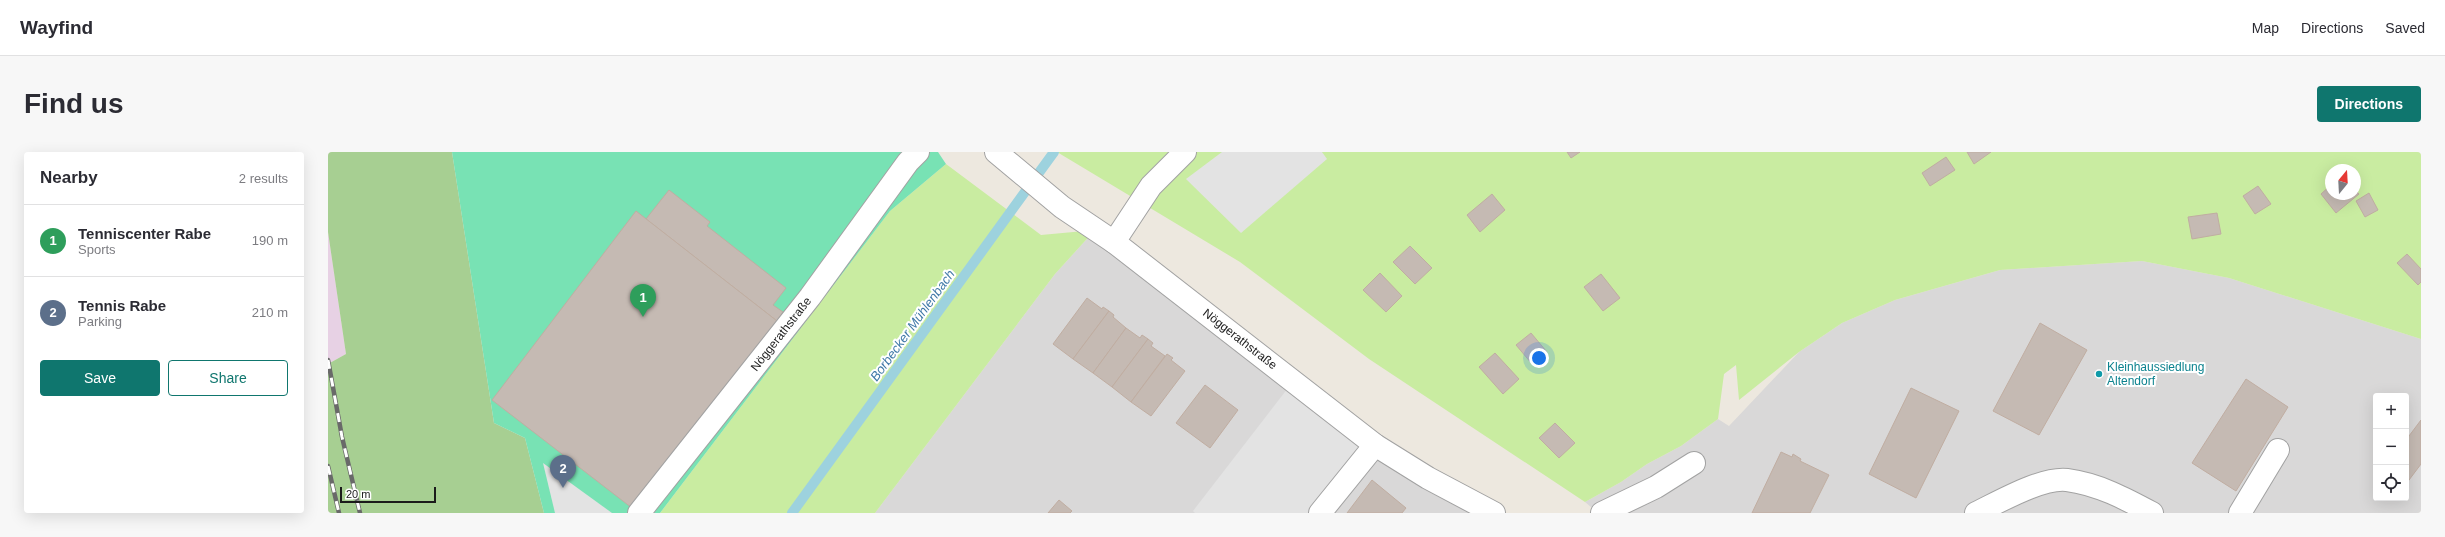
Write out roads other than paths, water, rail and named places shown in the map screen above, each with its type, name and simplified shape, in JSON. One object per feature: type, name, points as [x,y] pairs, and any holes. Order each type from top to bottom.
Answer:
[{"type":"street","name":"Nöggerathstraße","points":[[639,513],[810,297],[908,162],[918,152]]},
{"type":"street","points":[[1114,242],[1151,186],[1185,152]]},
{"type":"street","name":"Nöggerathstraße","points":[[1002,158],[1062,207],[1114,242],[1375,445],[1428,478],[1494,513]]},
{"type":"street","points":[[1320,513],[1375,445]]},
{"type":"street","points":[[2240,513],[2278,450]]},
{"type":"street","points":[[1602,513],[1656,487],[1694,463]]},
{"type":"street","points":[[1976,513],[2035,485],[2066,480],[2111,492],[2152,513]]},
{"type":"waterway","name":"Borbecker Mühlenbach","points":[[792,513],[1054,152]]},
{"type":"railway","points":[[328,360],[342,437],[360,513]]},
{"type":"railway","points":[[328,466],[339,513]]},
{"type":"place","name":"Tenniscenter Rabe","points":[[643,317]]},
{"type":"place","name":"Kleinhaussiedlung Altendorf","points":[[2099,374]]},
{"type":"place","name":"Tennis Rabe","points":[[563,488]]}]
